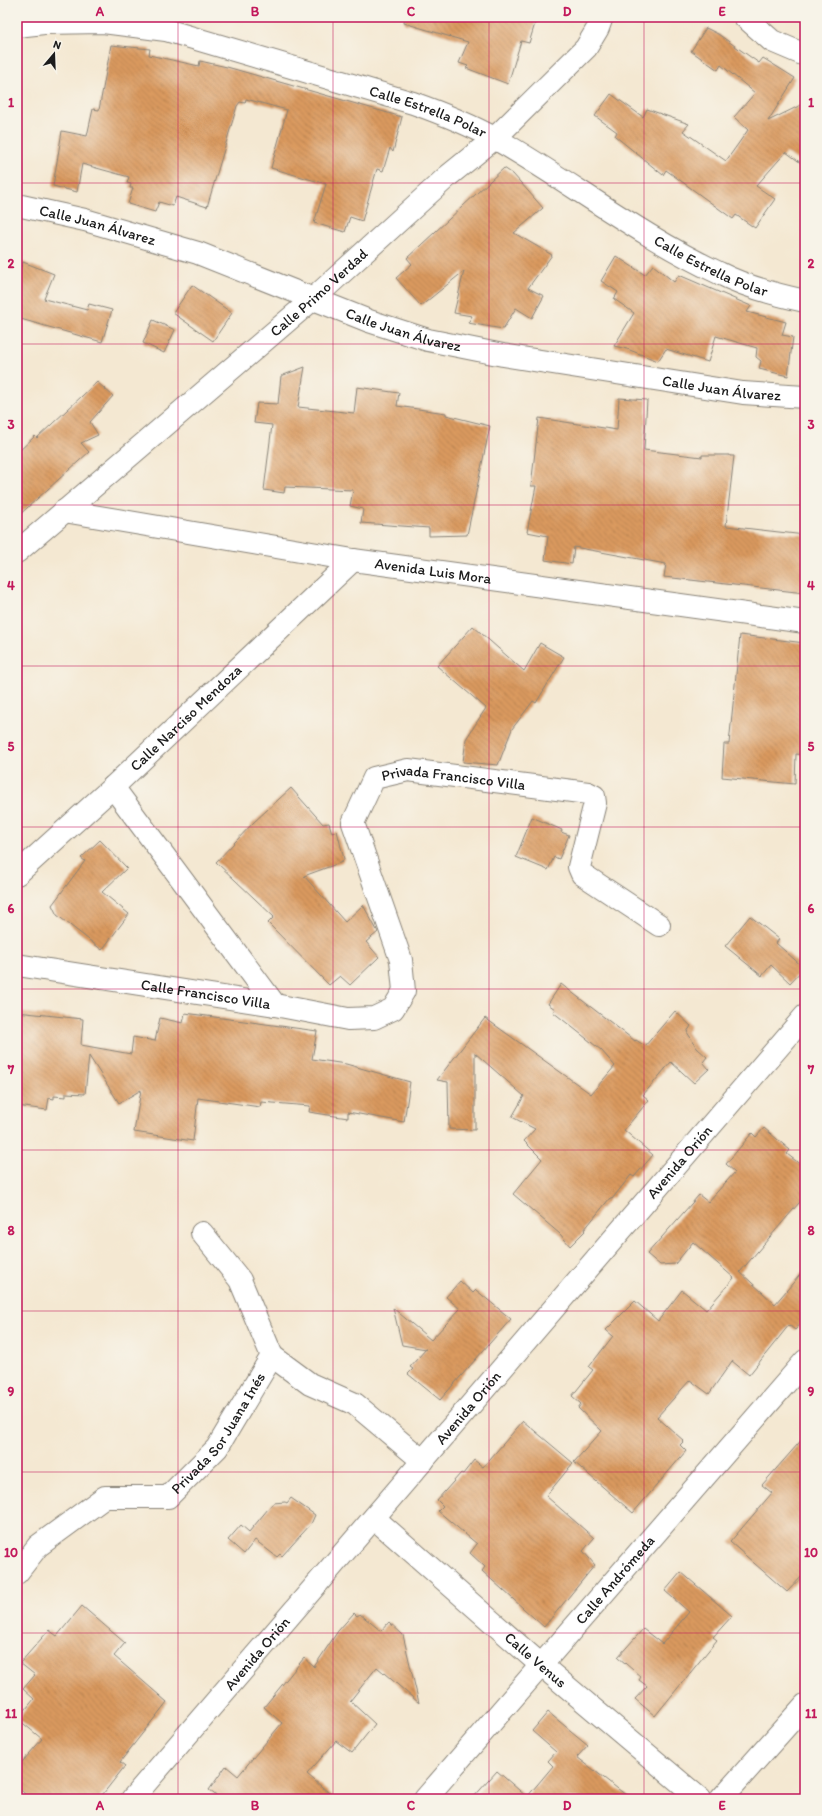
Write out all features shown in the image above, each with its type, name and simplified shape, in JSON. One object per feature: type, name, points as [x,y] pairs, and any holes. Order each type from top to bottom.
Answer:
[{"type":"street","name":"Calle Primo Verdad","points":[[17,552],[313,299],[448,176],[495,138],[586,48],[598,28],[602,17]]},
{"type":"street","points":[[745,17],[772,41],[805,56]]},
{"type":"street","name":"Calle Estrella Polar","points":[[17,26],[44,23],[103,22],[166,30],[413,103],[451,116],[495,138],[679,253],[720,274],[784,296],[805,301]]},
{"type":"street","name":"Calle Juan Álvarez","points":[[17,205],[85,220],[198,253],[369,321],[436,342],[503,355],[743,393],[805,397]]},
{"type":"street","name":"Avenida Luis Mora","points":[[64,511],[353,560],[805,622]]},
{"type":"street","name":"Calle Narciso Mendoza","points":[[17,874],[113,787],[353,560]]},
{"type":"street","name":"Privada Francisco Villa","points":[[393,1009],[404,991],[401,960],[353,823],[374,778],[408,770],[588,793],[594,796],[595,803],[579,867],[582,874],[659,925]]},
{"type":"street","points":[[113,787],[275,1005]]},
{"type":"street","name":"Calle Francisco Villa","points":[[17,965],[275,1005],[348,1019],[374,1018],[393,1009]]},
{"type":"street","name":"Avenida Orión","points":[[132,1799],[805,1016]]},
{"type":"street","name":"Privada Sor Juana Inés","points":[[17,1573],[38,1546],[105,1498],[168,1497],[217,1448],[272,1356],[240,1280],[202,1233]]},
{"type":"street","points":[[272,1356],[310,1384],[355,1404],[423,1462]]},
{"type":"street","name":"Calle Andrómeda","points":[[426,1799],[541,1664],[805,1361]]},
{"type":"street","name":"Calle Venus","points":[[374,1518],[541,1664],[700,1799]]},
{"type":"street","points":[[721,1799],[805,1705]]},
{"type":"building","points":[[405,17],[537,17],[529,43],[521,41],[508,84],[466,68],[468,66],[459,63],[468,42],[404,23]]},
{"type":"building","points":[[706,28],[718,34],[759,63],[763,58],[795,78],[768,121],[805,103],[805,166],[786,152],[756,186],[775,199],[755,228],[736,215],[733,219],[666,170],[663,175],[615,136],[617,132],[595,116],[611,94],[643,117],[647,109],[689,124],[683,131],[726,161],[748,130],[734,117],[755,93],[721,65],[718,70],[691,51]]},
{"type":"building","points":[[111,45],[150,49],[149,55],[199,66],[200,61],[227,67],[402,117],[393,152],[390,148],[383,171],[377,169],[362,221],[350,217],[345,232],[314,223],[326,184],[271,168],[287,110],[246,99],[245,103],[240,102],[237,106],[207,207],[176,197],[173,206],[159,202],[155,212],[128,204],[133,188],[130,188],[131,184],[127,183],[129,177],[82,164],[77,192],[53,186],[62,131],[87,136],[93,109],[99,110]]},
{"type":"building","points":[[504,168],[513,174],[543,208],[514,233],[552,255],[528,288],[544,296],[532,318],[516,308],[503,329],[468,323],[472,316],[454,313],[464,271],[421,306],[396,278],[412,264],[407,258]]},
{"type":"building","points":[[616,256],[645,275],[653,265],[674,282],[679,275],[751,306],[747,312],[786,322],[782,335],[793,337],[788,376],[759,369],[761,361],[756,357],[757,348],[716,336],[708,362],[666,349],[658,361],[627,349],[614,346],[634,313],[614,299],[618,292],[601,281]]},
{"type":"building","points":[[23,262],[54,274],[44,299],[87,310],[89,304],[112,310],[102,342],[17,318],[17,277]]},
{"type":"building","points":[[192,285],[232,313],[213,341],[173,313]]},
{"type":"building","points":[[153,320],[175,330],[164,353],[143,343]]},
{"type":"building","points":[[305,367],[298,407],[354,413],[357,387],[399,393],[397,406],[446,413],[446,415],[490,426],[467,535],[429,536],[429,528],[361,523],[363,509],[350,506],[353,490],[285,487],[284,493],[264,490],[272,425],[254,423],[257,403],[278,404],[281,376]]},
{"type":"building","points":[[97,382],[113,396],[90,422],[98,435],[81,443],[89,452],[17,517],[17,453],[35,436],[37,438]]},
{"type":"building","points":[[619,398],[647,400],[644,450],[702,457],[702,455],[734,456],[726,526],[805,535],[805,593],[664,577],[666,564],[574,547],[572,564],[545,560],[548,536],[527,532],[536,486],[531,486],[539,418],[617,430]]},
{"type":"building","points":[[473,626],[524,671],[540,643],[564,657],[536,703],[533,701],[512,729],[498,765],[463,762],[466,739],[486,708],[437,666]]},
{"type":"building","points":[[740,635],[805,643],[805,755],[796,754],[795,784],[722,777],[724,744],[729,744]]},
{"type":"building","points":[[291,788],[323,824],[329,823],[332,833],[337,831],[344,859],[342,862],[304,876],[345,922],[363,905],[378,932],[366,942],[379,957],[350,985],[340,976],[329,985],[268,923],[274,917],[216,862],[254,822]]},
{"type":"building","points":[[532,817],[562,830],[561,832],[569,835],[559,859],[554,857],[548,870],[516,857]]},
{"type":"building","points":[[100,840],[127,868],[102,892],[129,914],[102,950],[57,915],[52,905],[85,861],[81,858]]},
{"type":"building","points":[[750,916],[779,939],[776,943],[804,968],[790,983],[771,965],[762,976],[725,946]]},
{"type":"building","points":[[561,984],[635,1041],[636,1040],[645,1046],[675,1011],[691,1026],[687,1032],[697,1048],[707,1057],[703,1062],[709,1069],[694,1083],[671,1062],[643,1095],[649,1100],[624,1130],[653,1155],[634,1177],[631,1175],[612,1199],[610,1198],[584,1230],[585,1231],[570,1246],[560,1234],[513,1194],[542,1159],[524,1141],[535,1129],[512,1117],[524,1096],[475,1053],[475,1130],[449,1129],[448,1082],[437,1080],[485,1018],[591,1094],[615,1066],[601,1050],[553,1012],[555,1009],[548,1004]]},
{"type":"building","points":[[17,1012],[83,1019],[81,1045],[131,1054],[133,1037],[155,1041],[160,1018],[183,1023],[185,1013],[317,1031],[312,1059],[346,1064],[410,1082],[404,1122],[348,1112],[348,1118],[309,1112],[310,1106],[261,1102],[260,1107],[198,1098],[193,1141],[134,1132],[141,1090],[119,1103],[89,1056],[85,1094],[66,1093],[66,1097],[54,1096],[54,1099],[49,1098],[47,1110],[17,1106]]},
{"type":"building","points":[[764,1128],[790,1150],[787,1154],[805,1168],[805,1196],[740,1272],[775,1304],[805,1269],[805,1319],[795,1330],[789,1325],[749,1375],[732,1361],[709,1394],[690,1380],[657,1417],[684,1441],[680,1445],[686,1451],[633,1513],[574,1462],[602,1431],[578,1408],[581,1404],[572,1396],[593,1370],[589,1367],[613,1336],[606,1330],[635,1301],[658,1321],[682,1290],[706,1310],[734,1278],[693,1242],[675,1264],[660,1265],[647,1254],[699,1195],[708,1202],[735,1172],[726,1164],[752,1133],[756,1137]]},
{"type":"building","points":[[460,1281],[473,1293],[476,1290],[511,1319],[440,1400],[408,1374],[413,1369],[410,1367],[426,1349],[402,1345],[393,1308],[431,1340],[460,1309],[446,1297]]},
{"type":"building","points":[[523,1421],[573,1463],[546,1496],[594,1538],[583,1551],[595,1565],[544,1627],[482,1571],[485,1567],[470,1553],[477,1544],[438,1511],[443,1506],[437,1500],[461,1473],[463,1474],[474,1460],[483,1467]]},
{"type":"building","points":[[805,1436],[805,1573],[787,1592],[730,1542],[772,1493],[762,1485]]},
{"type":"building","points":[[291,1498],[315,1515],[311,1524],[282,1556],[280,1554],[277,1557],[255,1540],[244,1554],[228,1540],[241,1525],[249,1532],[273,1503],[287,1503]]},
{"type":"building","points":[[681,1572],[732,1616],[713,1637],[717,1640],[655,1716],[635,1699],[647,1686],[639,1680],[641,1677],[618,1657],[643,1629],[662,1644],[689,1612],[665,1591]]},
{"type":"building","points":[[82,1606],[125,1643],[114,1656],[167,1702],[120,1762],[125,1766],[99,1799],[31,1799],[17,1787],[17,1768],[42,1739],[18,1719],[34,1699],[23,1689],[35,1675],[20,1663],[49,1630],[57,1636]]},
{"type":"building","points":[[354,1613],[357,1616],[360,1614],[381,1631],[389,1622],[403,1635],[419,1703],[377,1667],[350,1701],[375,1724],[352,1753],[336,1741],[307,1774],[336,1799],[218,1799],[219,1798],[209,1790],[226,1766],[238,1776],[282,1723],[264,1707],[304,1658],[314,1667],[338,1631]]},
{"type":"building","points":[[548,1712],[588,1745],[577,1757],[631,1799],[472,1799],[497,1771],[527,1797],[553,1766],[548,1761],[556,1752],[532,1731]]}]
